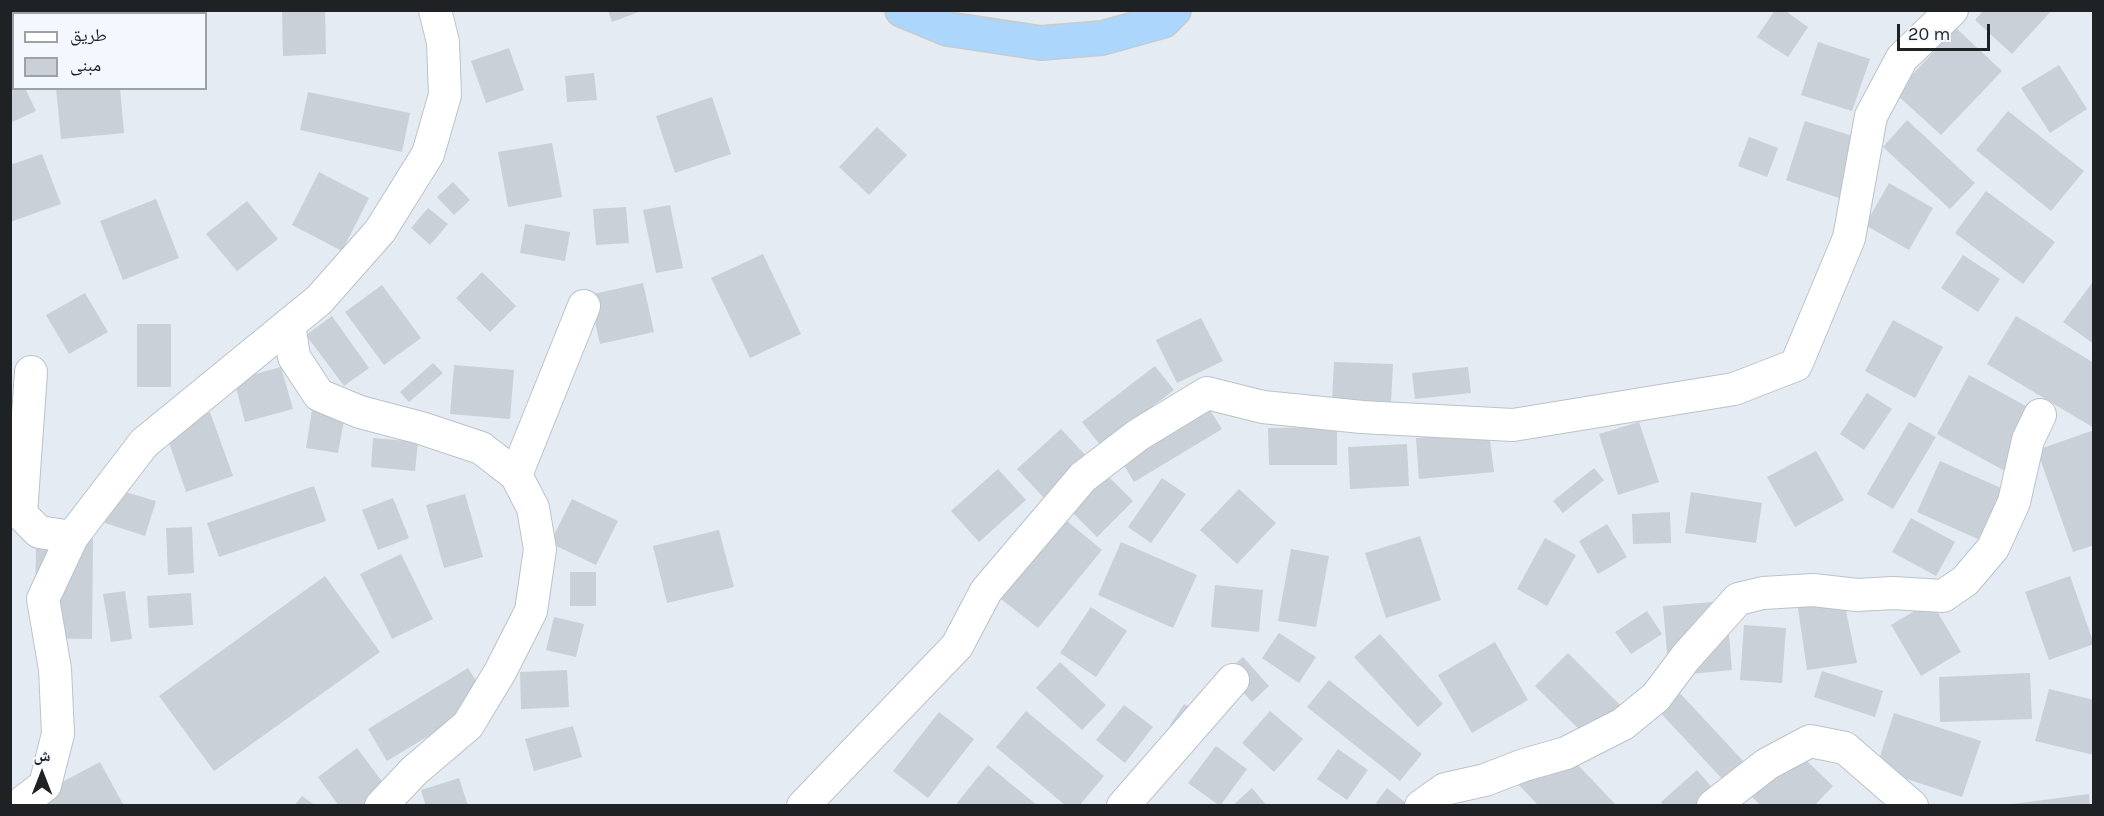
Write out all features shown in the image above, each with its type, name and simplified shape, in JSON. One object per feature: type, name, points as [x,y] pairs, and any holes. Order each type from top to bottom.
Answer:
[{"type":"highway","points":[[902,10],[948,29],[1041,43],[1102,38],[1163,21],[1174,10]]},
{"type":"street","points":[[18,806],[45,785],[58,734],[55,669],[43,599],[72,537],[144,443],[319,300],[380,231],[428,154],[445,95],[443,42],[435,10]]},
{"type":"street","points":[[803,806],[957,646],[986,591],[1083,477],[1138,435],[1207,393],[1274,408],[1362,417],[1513,425],[1734,389],[1796,365],[1849,238],[1871,116],[1902,58],[1953,10]]},
{"type":"street","points":[[516,475],[584,306]]},
{"type":"street","points":[[289,324],[294,357],[319,395],[360,412],[421,428],[480,448],[516,475],[533,508],[540,549],[531,611],[500,672],[468,725],[414,771],[381,806]]},
{"type":"street","points":[[31,372],[21,514],[39,532],[72,537]]},
{"type":"street","points":[[1420,806],[1445,789],[1485,780],[1524,765],[1566,753],[1623,724],[1656,697],[1686,657],[1738,599],[1763,593],[1813,590],[1857,595],[1893,593],[1943,596],[1965,581],[1994,548],[2014,502],[2028,440],[2040,416]]},
{"type":"street","points":[[1123,806],[1233,680]]},
{"type":"street","points":[[1713,806],[1767,764],[1810,741],[1845,748],[1912,806]]},
{"type":"building","points":[[37,10],[79,10],[80,12],[38,12]]},
{"type":"building","points":[[110,10],[173,10],[173,12],[110,12]]},
{"type":"building","points":[[282,10],[325,10],[326,54],[283,56]]},
{"type":"building","points":[[608,10],[641,10],[641,11],[612,22]]},
{"type":"building","points":[[1775,10],[1784,10],[1808,27],[1788,57],[1757,37]]},
{"type":"building","points":[[1984,10],[2052,10],[2012,54],[1975,20]]},
{"type":"building","points":[[1956,28],[2002,71],[1941,135],[1895,93]]},
{"type":"building","points":[[1818,42],[1870,59],[1852,111],[1801,95]]},
{"type":"building","points":[[509,48],[524,90],[486,103],[471,61]]},
{"type":"building","points":[[10,56],[12,90],[26,90],[36,111],[10,123]]},
{"type":"building","points":[[2059,65],[2087,109],[2050,133],[2021,88]]},
{"type":"building","points":[[594,73],[597,100],[567,102],[565,76]]},
{"type":"building","points":[[56,90],[120,90],[124,133],[61,139]]},
{"type":"building","points":[[308,92],[410,113],[402,152],[300,130]]},
{"type":"building","points":[[712,97],[731,154],[675,173],[656,116]]},
{"type":"building","points":[[2008,111],[2084,171],[2051,211],[1976,150]]},
{"type":"building","points":[[1907,120],[1975,183],[1950,209],[1883,147]]},
{"type":"building","points":[[1805,121],[1859,138],[1839,198],[1786,180]]},
{"type":"building","points":[[877,127],[907,155],[869,195],[839,167]]},
{"type":"building","points":[[1749,137],[1778,148],[1767,177],[1738,166]]},
{"type":"building","points":[[552,143],[562,197],[508,207],[498,152]]},
{"type":"building","points":[[42,154],[61,204],[10,222],[10,165]]},
{"type":"building","points":[[319,172],[369,198],[342,251],[292,225]]},
{"type":"building","points":[[453,182],[470,200],[454,215],[437,197]]},
{"type":"building","points":[[1889,183],[1933,208],[1909,250],[1865,225]]},
{"type":"building","points":[[1986,191],[2055,242],[2023,284],[1955,233]]},
{"type":"building","points":[[156,199],[179,258],[123,280],[100,221]]},
{"type":"building","points":[[247,201],[278,239],[237,271],[206,234]]},
{"type":"building","points":[[670,205],[683,268],[656,273],[643,210]]},
{"type":"building","points":[[626,207],[629,243],[596,245],[593,209]]},
{"type":"building","points":[[428,208],[448,224],[430,245],[411,228]]},
{"type":"building","points":[[525,224],[570,232],[565,261],[520,253]]},
{"type":"building","points":[[763,254],[801,334],[750,358],[711,278]]},
{"type":"building","points":[[1963,255],[2000,279],[1978,312],[1941,288]]},
{"type":"building","points":[[482,272],[516,306],[490,332],[456,298]]},
{"type":"building","points":[[643,283],[654,332],[600,344],[589,295]]},
{"type":"building","points":[[2092,283],[2094,285],[2094,344],[2063,322]]},
{"type":"building","points":[[382,285],[421,338],[384,365],[345,312]]},
{"type":"building","points":[[85,293],[108,332],[69,354],[46,315]]},
{"type":"building","points":[[332,316],[369,368],[344,386],[306,335]]},
{"type":"building","points":[[2016,316],[2094,363],[2094,428],[1987,364]]},
{"type":"building","points":[[1201,318],[1223,361],[1177,383],[1156,340]]},
{"type":"building","points":[[1893,320],[1943,347],[1915,398],[1865,371]]},
{"type":"building","points":[[137,324],[171,324],[171,387],[137,387]]},
{"type":"building","points":[[1334,362],[1393,364],[1391,402],[1332,400]]},
{"type":"building","points":[[433,363],[443,373],[409,402],[400,392]]},
{"type":"building","points":[[454,365],[514,370],[510,419],[450,414]]},
{"type":"building","points":[[1155,366],[1174,390],[1101,446],[1082,422]]},
{"type":"building","points":[[281,367],[293,409],[245,422],[234,380]]},
{"type":"building","points":[[1468,367],[1471,393],[1415,399],[1412,373]]},
{"type":"building","points":[[1969,375],[2037,412],[2005,471],[1937,434]]},
{"type":"building","points":[[1867,393],[1892,409],[1864,450],[1840,434]]},
{"type":"building","points":[[1205,402],[1222,429],[1134,482],[1118,455]]},
{"type":"building","points":[[312,410],[345,415],[338,453],[306,448]]},
{"type":"building","points":[[210,412],[233,476],[186,492],[164,428]]},
{"type":"building","points":[[1639,422],[1659,482],[1618,495],[1599,434]]},
{"type":"building","points":[[1909,422],[1936,437],[1893,509],[1867,494]]},
{"type":"building","points":[[1337,427],[1337,465],[1269,465],[1268,428]]},
{"type":"building","points":[[1061,429],[1090,460],[1046,500],[1017,469]]},
{"type":"building","points":[[2094,430],[2094,545],[2073,552],[2037,450]]},
{"type":"building","points":[[1489,432],[1494,472],[1419,479],[1416,438]]},
{"type":"building","points":[[373,438],[418,442],[415,471],[371,467]]},
{"type":"building","points":[[1407,444],[1409,486],[1350,489],[1348,447]]},
{"type":"building","points":[[1816,451],[1844,500],[1795,527],[1767,477]]},
{"type":"building","points":[[1940,461],[2010,492],[1987,543],[1917,512]]},
{"type":"building","points":[[1099,467],[1133,501],[1097,537],[1062,502]]},
{"type":"building","points":[[1594,468],[1604,480],[1563,513],[1553,501]]},
{"type":"building","points":[[998,469],[1026,500],[979,542],[951,511]]},
{"type":"building","points":[[1162,478],[1186,494],[1151,543],[1128,527]]},
{"type":"building","points":[[314,486],[326,521],[219,557],[207,523]]},
{"type":"building","points":[[115,489],[156,501],[145,536],[105,523]]},
{"type":"building","points":[[1239,489],[1276,523],[1237,564],[1200,530]]},
{"type":"building","points":[[1691,492],[1762,503],[1756,543],[1685,533]]},
{"type":"building","points":[[465,494],[483,557],[444,568],[426,505]]},
{"type":"building","points":[[393,498],[409,538],[378,550],[362,510]]},
{"type":"building","points":[[572,499],[618,521],[596,565],[550,543]]},
{"type":"building","points":[[1056,512],[1102,550],[1038,628],[992,592]]},
{"type":"building","points":[[1670,512],[1671,543],[1633,544],[1632,514]]},
{"type":"building","points":[[1911,518],[1955,542],[1936,576],[1892,552]]},
{"type":"building","points":[[1607,524],[1627,557],[1598,574],[1579,541]]},
{"type":"building","points":[[192,527],[194,573],[168,575],[166,528]]},
{"type":"building","points":[[719,530],[734,587],[667,603],[653,546]]},
{"type":"building","points":[[1420,536],[1441,600],[1386,618],[1365,553]]},
{"type":"building","points":[[1545,538],[1576,555],[1547,606],[1517,589]]},
{"type":"building","points":[[36,539],[93,539],[92,639],[35,638]]},
{"type":"building","points":[[1121,542],[1197,575],[1173,628],[1098,595]]},
{"type":"building","points":[[1291,549],[1329,556],[1316,627],[1278,621]]},
{"type":"building","points":[[401,554],[433,619],[392,639],[360,574]]},
{"type":"building","points":[[570,572],[596,572],[596,606],[570,606]]},
{"type":"building","points":[[325,576],[380,652],[214,771],[159,696]]},
{"type":"building","points":[[2070,576],[2094,644],[2049,660],[2025,592]]},
{"type":"building","points":[[1215,585],[1263,590],[1259,632],[1211,627]]},
{"type":"building","points":[[125,591],[132,639],[111,642],[103,594]]},
{"type":"building","points":[[191,593],[193,625],[149,628],[147,596]]},
{"type":"building","points":[[1796,595],[1843,597],[1857,663],[1807,670]]},
{"type":"building","points":[[1726,601],[1732,670],[1669,676],[1663,606]]},
{"type":"building","points":[[1931,601],[1961,652],[1921,676],[1891,625]]},
{"type":"building","points":[[1091,607],[1127,631],[1096,677],[1060,653]]},
{"type":"building","points":[[1647,611],[1662,634],[1631,654],[1615,632]]},
{"type":"building","points":[[554,617],[584,624],[576,657],[546,650]]},
{"type":"building","points":[[1744,625],[1786,628],[1782,683],[1740,680]]},
{"type":"building","points":[[1279,633],[1316,657],[1299,683],[1262,658]]},
{"type":"building","points":[[1380,634],[1443,704],[1418,727],[1354,657]]},
{"type":"building","points":[[1495,642],[1528,700],[1472,733],[1438,675]]},
{"type":"building","points":[[1568,653],[1621,706],[1588,738],[1535,686]]},
{"type":"building","points":[[1243,657],[1269,686],[1252,702],[1225,673]]},
{"type":"building","points":[[1060,662],[1106,705],[1082,730],[1036,688]]},
{"type":"building","points":[[468,668],[488,700],[387,761],[368,729]]},
{"type":"building","points":[[567,670],[569,707],[521,709],[520,672]]},
{"type":"building","points":[[1822,671],[1883,691],[1875,717],[1814,697]]},
{"type":"building","points":[[2030,673],[2032,719],[1940,722],[1939,677]]},
{"type":"building","points":[[1329,680],[1422,754],[1400,781],[1307,707]]},
{"type":"building","points":[[1676,689],[1746,764],[1726,783],[1655,707]]},
{"type":"building","points":[[2049,689],[2094,700],[2094,755],[2035,741]]},
{"type":"building","points":[[1184,704],[1201,713],[1186,736],[1170,725]]},
{"type":"building","points":[[1124,705],[1153,727],[1125,763],[1096,740]]},
{"type":"building","points":[[1026,711],[1104,776],[1079,806],[1066,806],[996,747]]},
{"type":"building","points":[[1270,711],[1303,739],[1274,772],[1242,743]]},
{"type":"building","points":[[939,712],[974,739],[928,798],[893,771]]},
{"type":"building","points":[[1894,713],[1981,741],[1962,797],[1876,769]]},
{"type":"building","points":[[573,726],[582,757],[534,771],[525,739]]},
{"type":"building","points":[[1557,743],[1617,806],[1539,806],[1516,782]]},
{"type":"building","points":[[1788,743],[1833,786],[1814,806],[1761,806],[1744,789]]},
{"type":"building","points":[[1216,746],[1247,769],[1220,806],[1188,783]]},
{"type":"building","points":[[357,748],[392,795],[377,806],[339,806],[318,777]]},
{"type":"building","points":[[1338,749],[1368,770],[1347,800],[1317,779]]},
{"type":"building","points":[[100,762],[124,806],[17,806]]},
{"type":"building","points":[[988,765],[1038,806],[960,806],[957,803]]},
{"type":"building","points":[[1697,770],[1728,806],[1664,806],[1661,802]]},
{"type":"building","points":[[459,778],[468,806],[426,806],[421,790]]},
{"type":"building","points":[[1252,788],[1267,806],[1232,806]]},
{"type":"building","points":[[1387,788],[1410,806],[1380,806],[1376,803]]},
{"type":"building","points":[[2089,794],[2090,806],[2013,806],[2013,804]]},
{"type":"building","points":[[302,796],[316,806],[294,806]]}]
